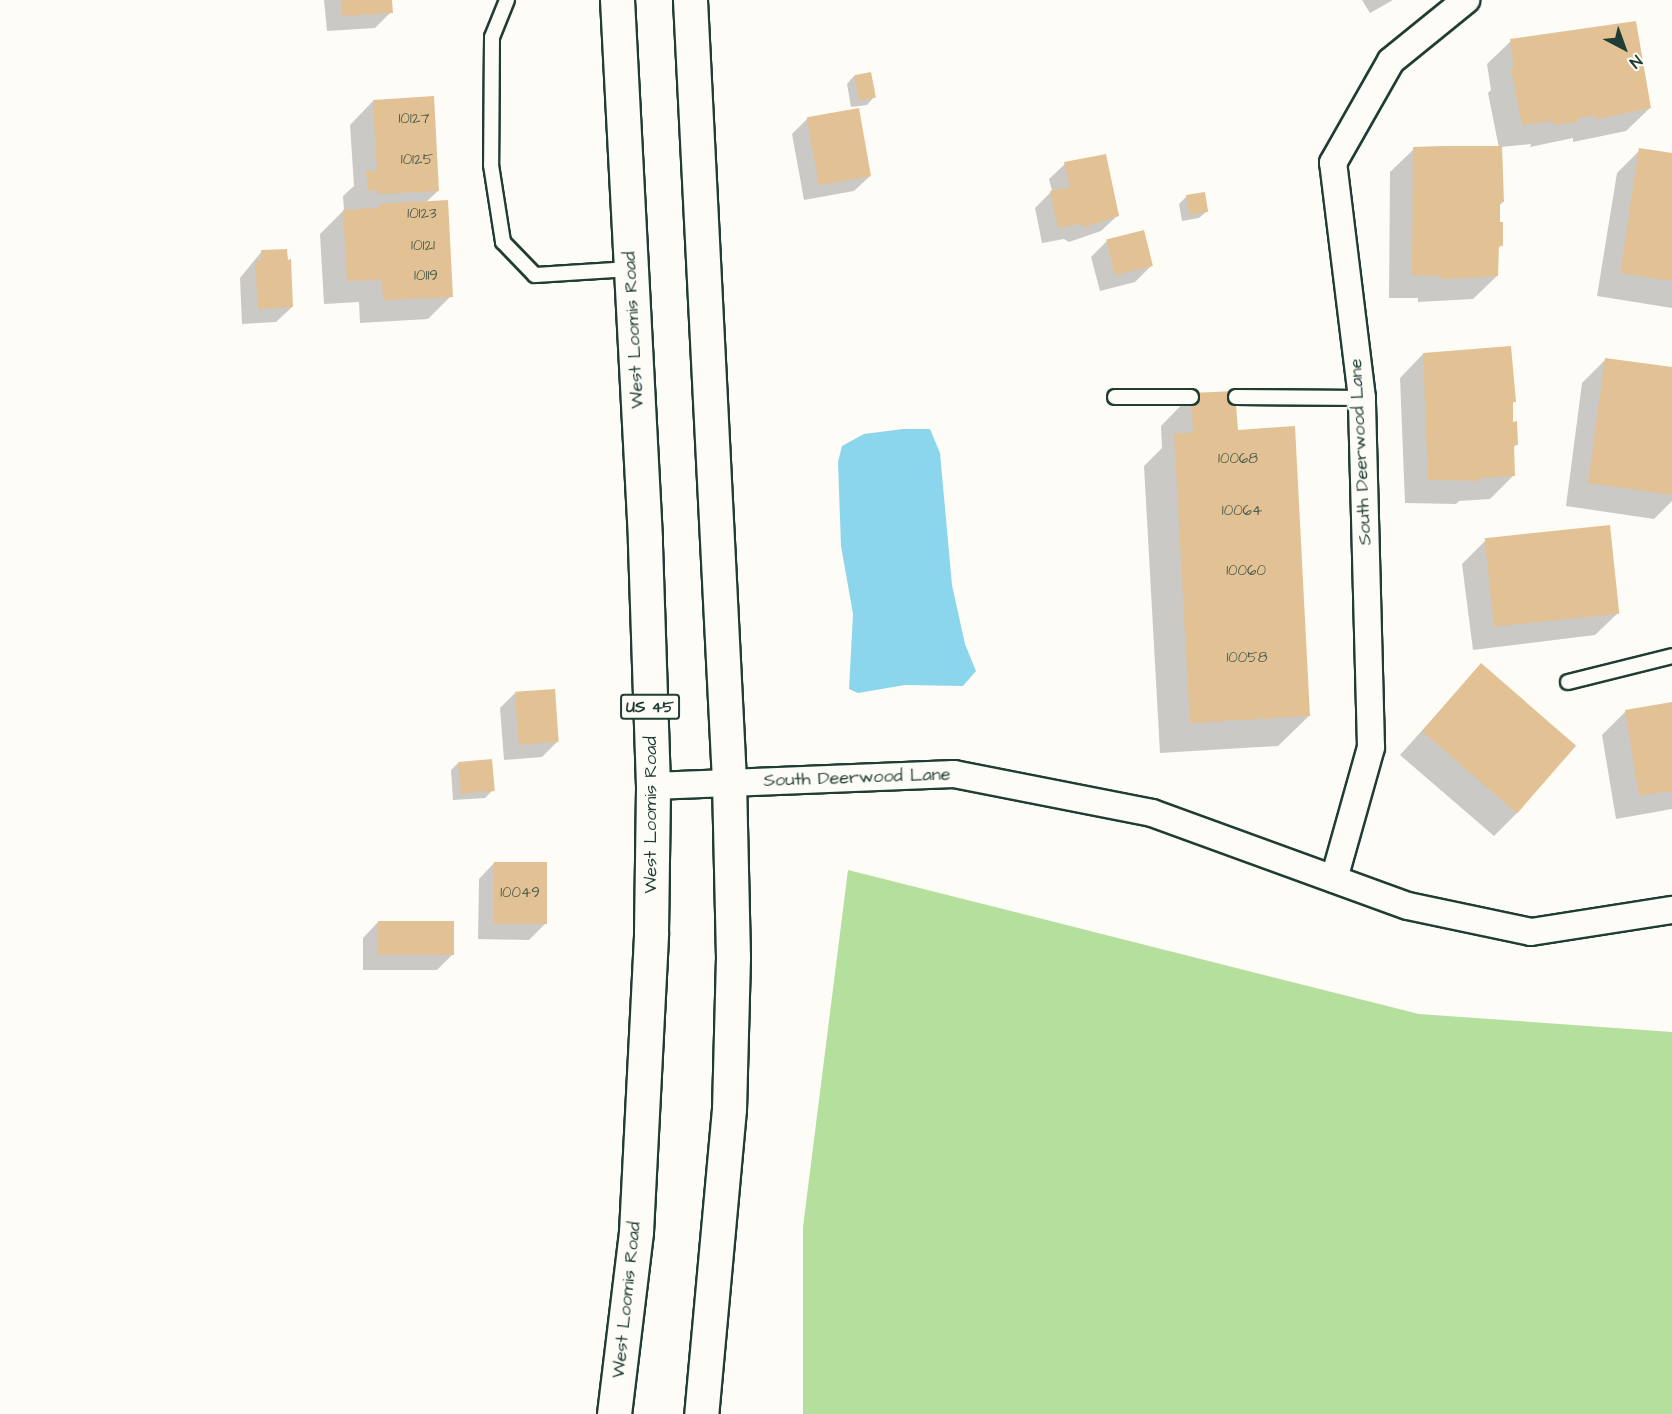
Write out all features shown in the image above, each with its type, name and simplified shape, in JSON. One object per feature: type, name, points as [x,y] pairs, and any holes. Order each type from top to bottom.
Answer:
[{"type":"main road","name":"West Loomis Road","points":[[614,1414],[636,1232],[645,1080],[653,786],[645,539],[616,0]]},
{"type":"main road","points":[[690,0],[729,782],[733,957],[729,1109],[701,1414]]},
{"type":"street","name":"South Deerwood Lane","points":[[1334,879],[1371,747],[1362,398],[1333,162],[1391,61],[1466,0]]},
{"type":"street","name":"South Deerwood Lane","points":[[653,786],[954,774],[1152,813],[1408,906],[1531,932],[1672,910]]},
{"type":"lane","points":[[507,0],[492,38],[490,165],[503,242],[535,274],[631,269]]},
{"type":"lane","points":[[1115,397],[1191,397]]},
{"type":"lane","points":[[1236,397],[1362,398]]},
{"type":"lane","points":[[1568,682],[1672,656]]},
{"type":"green space","points":[[848,870],[1419,1014],[1672,1032],[1672,1414],[803,1414],[803,1227]]},
{"type":"water","points":[[903,429],[930,429],[940,453],[952,585],[965,644],[976,671],[963,686],[905,685],[858,693],[849,689],[853,614],[841,546],[838,462],[842,446],[864,434]]},
{"type":"building","points":[[341,0],[392,0],[393,13],[342,16]]},
{"type":"building","points":[[1636,21],[1651,108],[1596,119],[1596,115],[1577,118],[1577,122],[1553,125],[1553,121],[1522,125],[1511,68],[1514,68],[1510,39]]},
{"type":"building","points":[[871,72],[876,98],[859,101],[854,75]]},
{"type":"building","points":[[434,96],[439,191],[378,194],[378,190],[368,191],[366,171],[377,171],[373,100]]},
{"type":"building","points":[[859,108],[871,176],[819,185],[807,117]]},
{"type":"building","points":[[1502,146],[1504,202],[1500,202],[1500,222],[1503,222],[1503,246],[1499,245],[1498,276],[1441,279],[1440,276],[1412,275],[1413,147]]},
{"type":"building","points":[[1639,148],[1672,153],[1672,281],[1620,273]]},
{"type":"building","points":[[1106,154],[1119,216],[1085,227],[1080,224],[1058,228],[1050,191],[1070,187],[1064,162]]},
{"type":"building","points":[[1205,192],[1208,212],[1189,215],[1186,195]]},
{"type":"building","points":[[448,200],[453,297],[383,300],[382,280],[347,281],[343,210],[379,208],[379,204]]},
{"type":"building","points":[[1144,230],[1153,266],[1115,275],[1106,239]]},
{"type":"building","points":[[287,249],[288,260],[291,259],[293,307],[258,309],[255,261],[262,260],[261,250]]},
{"type":"building","points":[[1511,346],[1516,402],[1513,402],[1513,422],[1517,421],[1518,445],[1514,445],[1515,476],[1480,478],[1481,481],[1428,480],[1423,353]]},
{"type":"building","points":[[1605,358],[1672,367],[1672,495],[1588,483]]},
{"type":"building","points":[[1235,391],[1238,430],[1295,426],[1310,716],[1190,723],[1174,434],[1193,432],[1191,393]]},
{"type":"building","points":[[1610,525],[1619,614],[1494,627],[1485,538]]},
{"type":"building","points":[[1481,663],[1576,746],[1517,814],[1422,731]]},
{"type":"building","points":[[555,689],[559,742],[519,745],[515,692]]},
{"type":"building","points":[[1672,702],[1672,791],[1639,796],[1625,710]]},
{"type":"building","points":[[492,759],[495,791],[461,794],[458,762]]},
{"type":"building","points":[[494,862],[547,862],[547,924],[494,924]]},
{"type":"building","points":[[378,921],[454,921],[454,955],[378,955]]}]
